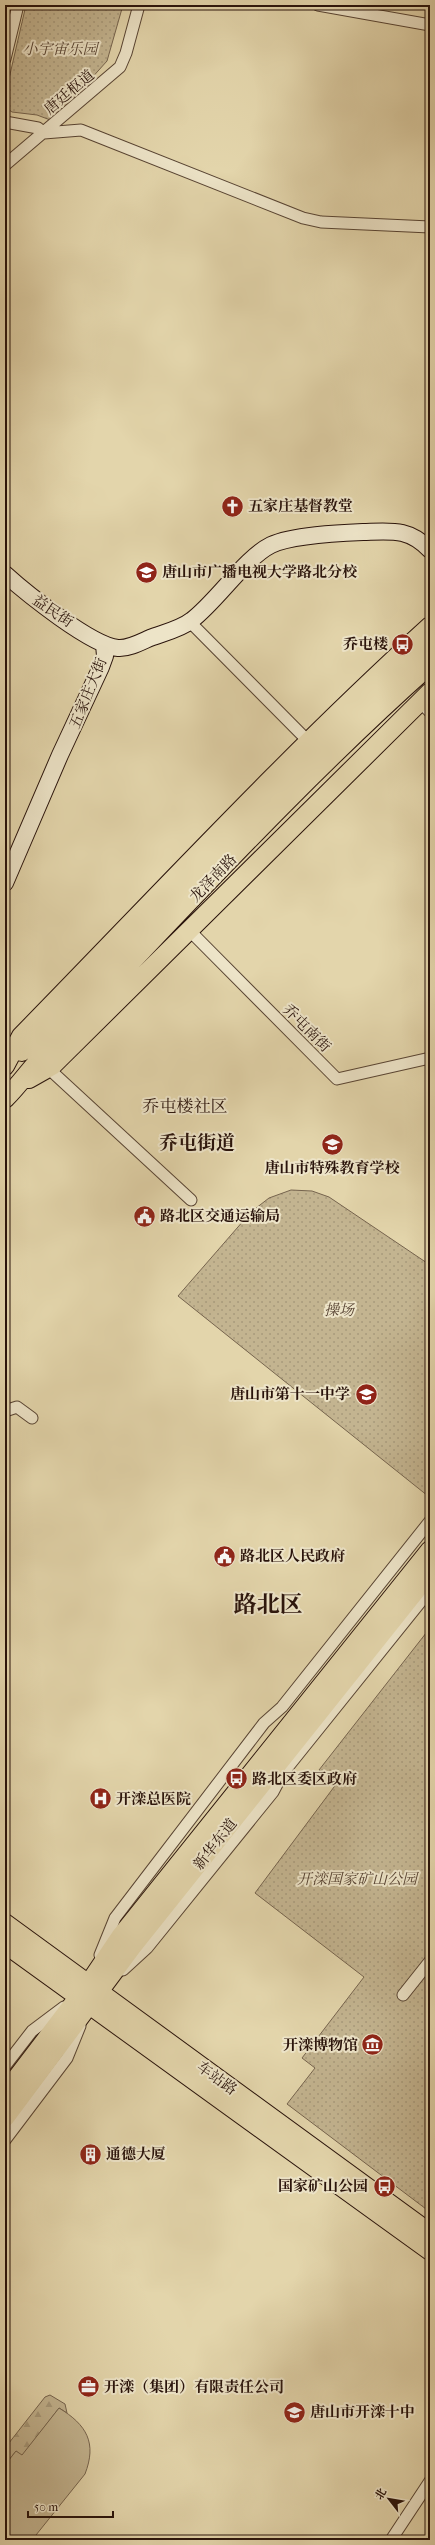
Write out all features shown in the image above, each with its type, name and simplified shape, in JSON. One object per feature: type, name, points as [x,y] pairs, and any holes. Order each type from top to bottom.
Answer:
[{"type":"main road","points":[[5,1067],[21,1036],[309,742],[385,667],[430,626]]},
{"type":"main road","name":"龙泽南路","points":[[5,1067],[45,1030],[318,751],[430,647]]},
{"type":"main road","name":"龙泽南路","points":[[5,1099],[20,1084],[51,1046],[201,890],[337,753],[430,664]]},
{"type":"main road","points":[[20,1084],[48,1068],[426,701]]},
{"type":"main road","name":"新华东道","points":[[5,2118],[89,1994],[120,1937],[430,1550]]},
{"type":"main road","name":"新华东道","points":[[5,2093],[89,1994],[430,1573]]},
{"type":"main road","name":"车站路","points":[[5,1923],[89,1994],[430,2251]]},
{"type":"main road","name":"车站路","points":[[5,1944],[89,1994],[430,2233]]},
{"type":"street","points":[[5,59],[18,5]]},
{"type":"street","name":"唐廷枢道","points":[[5,165],[44,134],[120,67],[126,53],[139,5]]},
{"type":"street","points":[[318,5],[430,25]]},
{"type":"street","points":[[5,122],[30,125],[38,128],[44,134],[81,130],[303,218],[321,222],[430,227]]},
{"type":"street","name":"五家庄大街","points":[[5,883],[60,754],[74,730],[101,667],[105,656],[104,644],[119,648],[127,647],[190,622],[208,606],[258,554],[270,546],[282,541],[340,533],[403,532],[421,540],[430,550]]},
{"type":"street","name":"益民街","points":[[5,574],[55,614],[104,644]]},
{"type":"street","points":[[190,622],[309,742]]},
{"type":"street","name":"乔屯南街","points":[[190,931],[337,1079],[430,1058]]},
{"type":"street","points":[[48,1068],[191,1200]]},
{"type":"street","points":[[5,1411],[17,1407],[32,1418]]},
{"type":"street","points":[[5,2140],[67,2058],[115,1918],[264,1723],[282,1708],[430,1521]]},
{"type":"street","points":[[5,2066],[32,2031],[89,1994],[148,1948],[272,1792],[283,1773],[430,1590]]},
{"type":"street","points":[[403,1995],[430,1961]]},
{"type":"street","points":[[391,2540],[430,2481]]},
{"type":"green space","name":"小宇宙乐园","points":[[26,5],[123,5],[107,61],[53,121],[37,115],[12,112],[5,107],[5,96]]},
{"type":"green space","name":"操场","points":[[291,1190],[312,1191],[329,1197],[430,1265],[430,1493],[428,1496],[178,1296],[251,1212],[269,1198]]},
{"type":"green space","name":"开滦国家矿山公园","points":[[430,1628],[430,2212],[287,2104],[315,2068],[302,2058],[364,1977],[255,1893],[337,1783],[319,1770]]},
{"type":"green space","points":[[50,2395],[65,2404],[67,2413],[59,2408],[22,2456],[16,2451],[5,2465],[5,2448],[45,2397]]},
{"type":"green space","points":[[59,2408],[77,2421],[87,2436],[90,2453],[85,2474],[32,2540],[10,2540],[5,2536],[5,2465],[16,2451],[22,2455]]},
{"type":"place","name":"五家庄基督教堂","points":[[233,506]]},
{"type":"place","name":"唐山市广播电视大学路北分校","points":[[146,572]]},
{"type":"place","name":"乔屯楼","points":[[403,644]]},
{"type":"place","name":"唐山市特殊教育学校","points":[[332,1145]]},
{"type":"place","name":"路北区交通运输局","points":[[144,1216]]},
{"type":"place","name":"唐山市第十一中学","points":[[366,1394]]},
{"type":"place","name":"路北区人民政府","points":[[224,1556]]},
{"type":"place","name":"路北区委区政府","points":[[236,1779]]},
{"type":"place","name":"开滦总医院","points":[[100,1799]]},
{"type":"place","name":"开滦博物馆","points":[[373,2045]]},
{"type":"place","name":"通德大厦","points":[[90,2154]]},
{"type":"place","name":"国家矿山公园","points":[[384,2186]]},
{"type":"place","name":"开滦（集团）有限责任公司","points":[[88,2387]]},
{"type":"place","name":"唐山市开滦十中","points":[[295,2412]]},
{"type":"district","name":"乔屯楼社区","points":[[185,1106]]},
{"type":"district","name":"乔屯街道","points":[[197,1142]]},
{"type":"district","name":"路北区","points":[[268,1604]]}]
